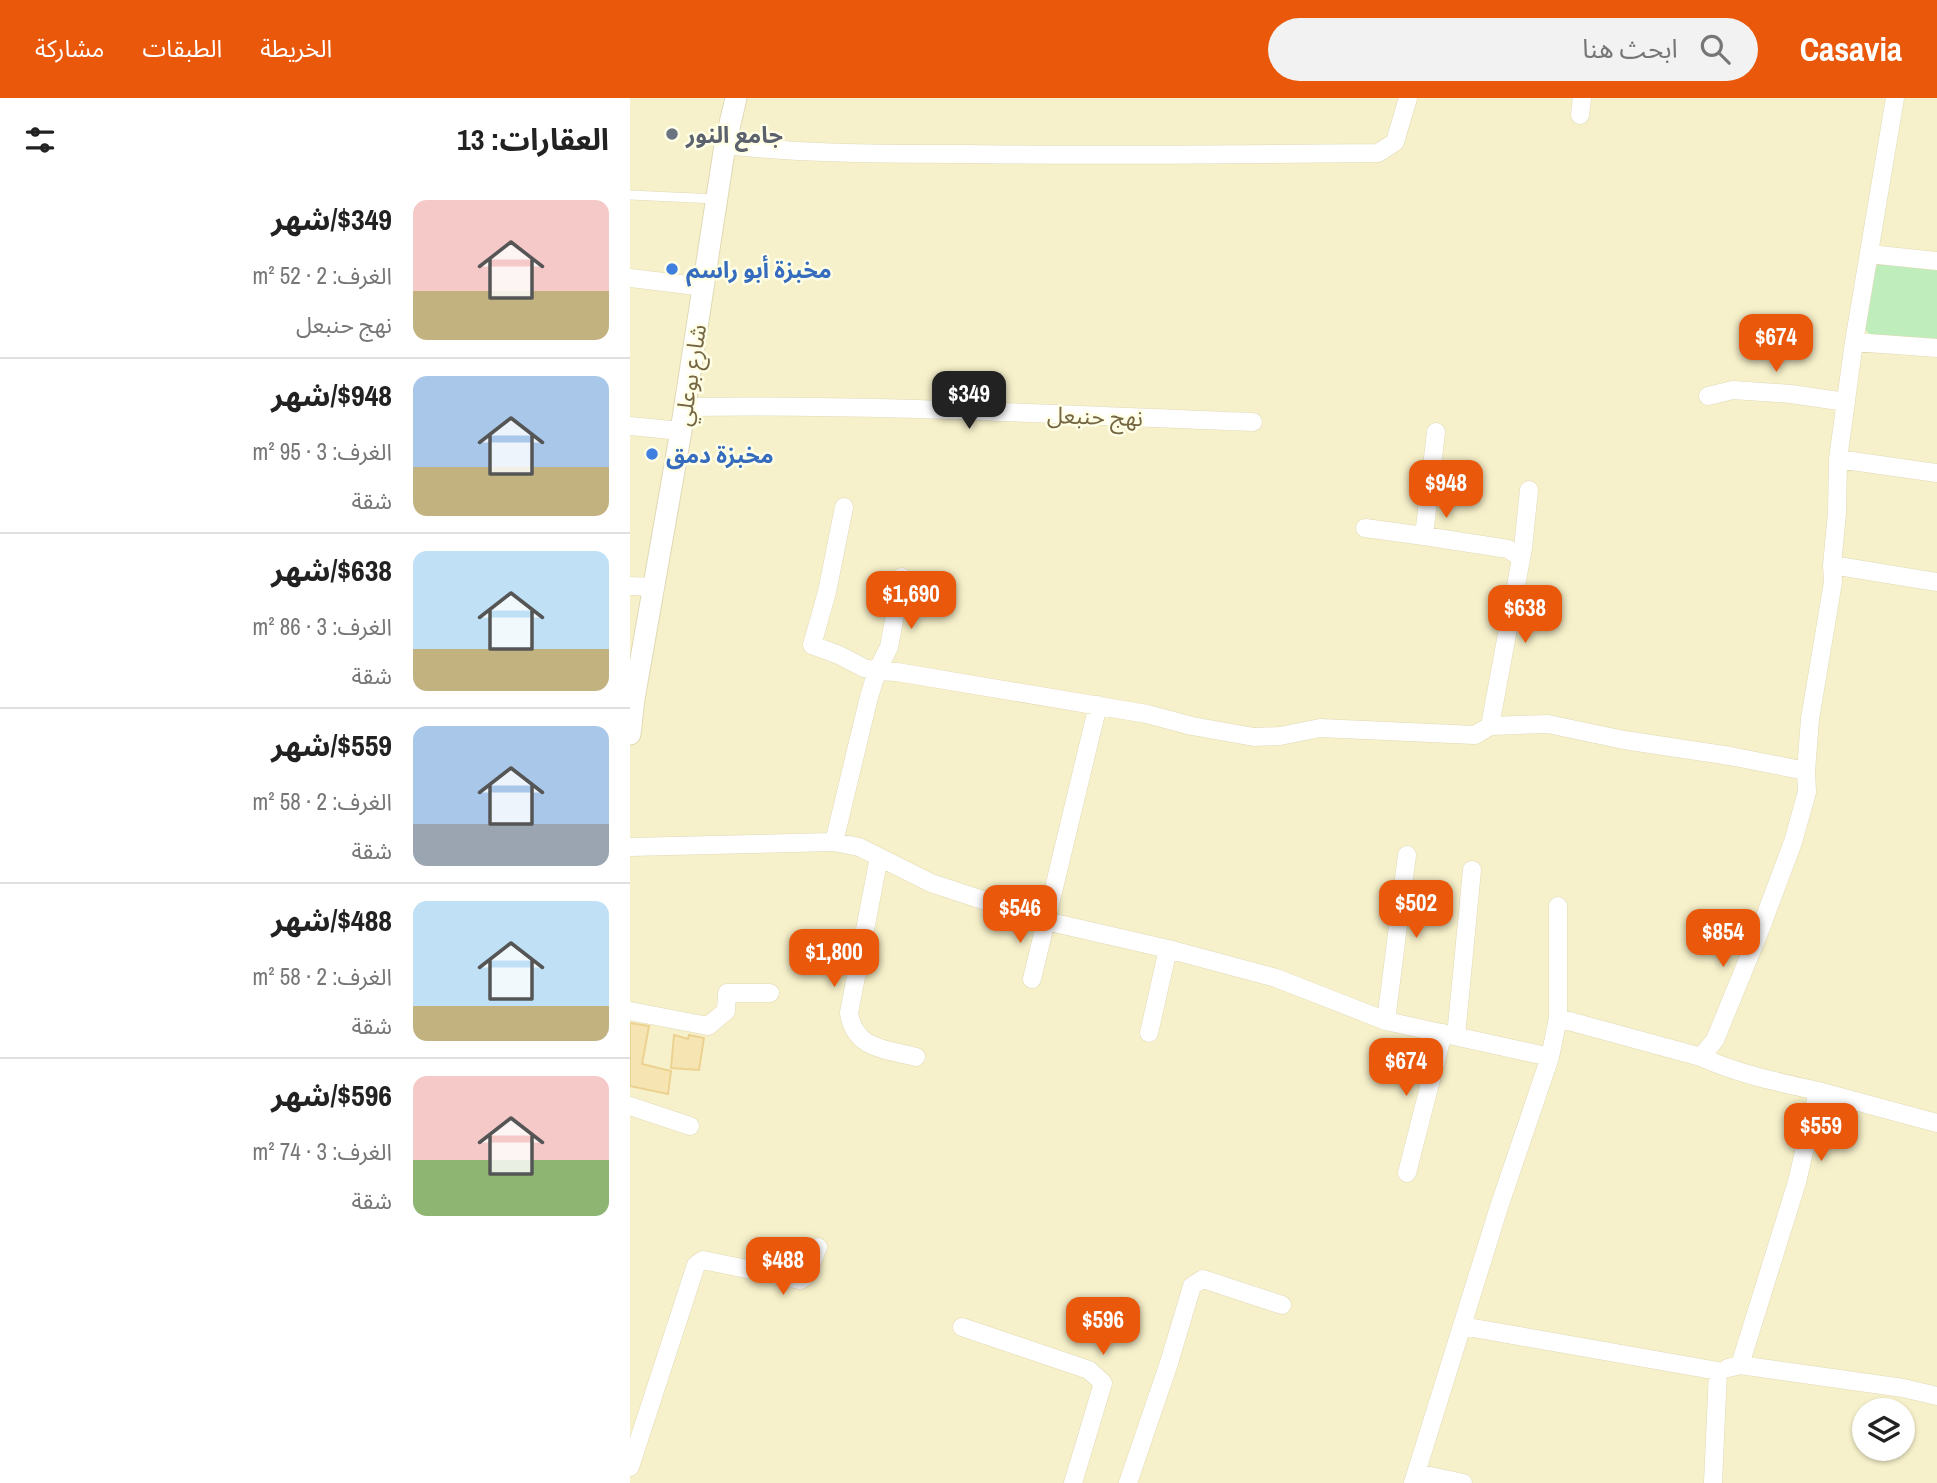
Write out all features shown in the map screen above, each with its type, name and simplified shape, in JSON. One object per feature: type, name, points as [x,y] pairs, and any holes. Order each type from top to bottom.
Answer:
[{"type":"street","name":"شارع بوعلي","points":[[630,734],[685,407],[725,145],[736,98]]},
{"type":"street","points":[[725,145],[783,151],[907,154],[1378,153],[1395,142],[1408,98]]},
{"type":"street","points":[[1701,1057],[1715,1040],[1793,842],[1807,792],[1810,719],[1833,582],[1839,459],[1846,402],[1895,98]]},
{"type":"street","points":[[1869,254],[1937,261]]},
{"type":"street","points":[[630,278],[704,287]]},
{"type":"street","points":[[1854,342],[1937,348]]},
{"type":"street","points":[[1708,396],[1733,390],[1791,394],[1846,402]]},
{"type":"street","name":"نهج حنبعل","points":[[685,407],[999,412],[1253,422]]},
{"type":"street","points":[[630,426],[681,431]]},
{"type":"street","points":[[1424,536],[1436,432]]},
{"type":"street","points":[[1839,459],[1937,472]]},
{"type":"street","points":[[1490,726],[1523,548],[1529,490]]},
{"type":"street","points":[[844,507],[827,592],[812,645],[839,654],[864,668],[1156,715],[1192,726],[1254,737],[1280,736],[1320,728],[1475,735],[1490,726],[1548,724],[1624,740],[1806,771]]},
{"type":"street","points":[[1365,528],[1508,549],[1520,557]]},
{"type":"street","points":[[1832,565],[1937,582]]},
{"type":"street","points":[[834,842],[869,697],[877,671],[889,647],[902,577]]},
{"type":"street","points":[[630,586],[653,587]]},
{"type":"street","points":[[1032,979],[1098,705]]},
{"type":"street","points":[[630,847],[834,842],[859,847],[931,883],[1046,921],[1276,978],[1386,1021],[1550,1057]]},
{"type":"street","points":[[1386,1021],[1407,855]]},
{"type":"street","points":[[879,857],[849,1013],[850,1020],[862,1041],[916,1057]]},
{"type":"street","points":[[1406,1173],[1449,1035],[1472,870]]},
{"type":"street","points":[[1463,1483],[1414,1478],[1499,1207],[1550,1057],[1558,1018],[1558,906]]},
{"type":"street","points":[[1149,1033],[1168,950]]},
{"type":"street","points":[[630,1011],[708,1026],[726,1011],[727,993],[770,993]]},
{"type":"street","points":[[1558,1018],[1701,1057],[1761,1079],[1818,1091],[1937,1123]]},
{"type":"street","points":[[1740,1365],[1797,1182],[1818,1091]]},
{"type":"street","points":[[630,1106],[690,1126]]},
{"type":"street","points":[[630,1467],[696,1265],[703,1260],[800,1280],[806,1276],[818,1247]]},
{"type":"street","points":[[1128,1483],[1192,1286],[1203,1279],[1282,1305]]},
{"type":"street","points":[[1462,1326],[1718,1371],[1740,1365],[1902,1388],[1937,1396]]},
{"type":"street","points":[[962,1327],[1089,1370],[1103,1383],[1073,1483]]},
{"type":"street","points":[[1713,1483],[1718,1371]]},
{"type":"lane","points":[[630,195],[716,199]]},
{"type":"shaded area","points":[[630,98],[1937,98],[1937,1483],[630,1483]]},
{"type":"green space","points":[[1881,261],[1937,266],[1937,342],[1873,339],[1865,329],[1875,268]]},
{"type":"building","points":[[630,1023],[649,1026],[642,1064],[671,1071],[668,1094],[630,1086]]},
{"type":"building","points":[[674,1035],[688,1039],[689,1035],[704,1038],[699,1070],[671,1068]]},
{"type":"place","name":"جامع النور","points":[[672,134]]},
{"type":"place","name":"مخبزة أبو راسم","points":[[672,269]]},
{"type":"place","name":"مخبزة دمق","points":[[652,454]]}]
